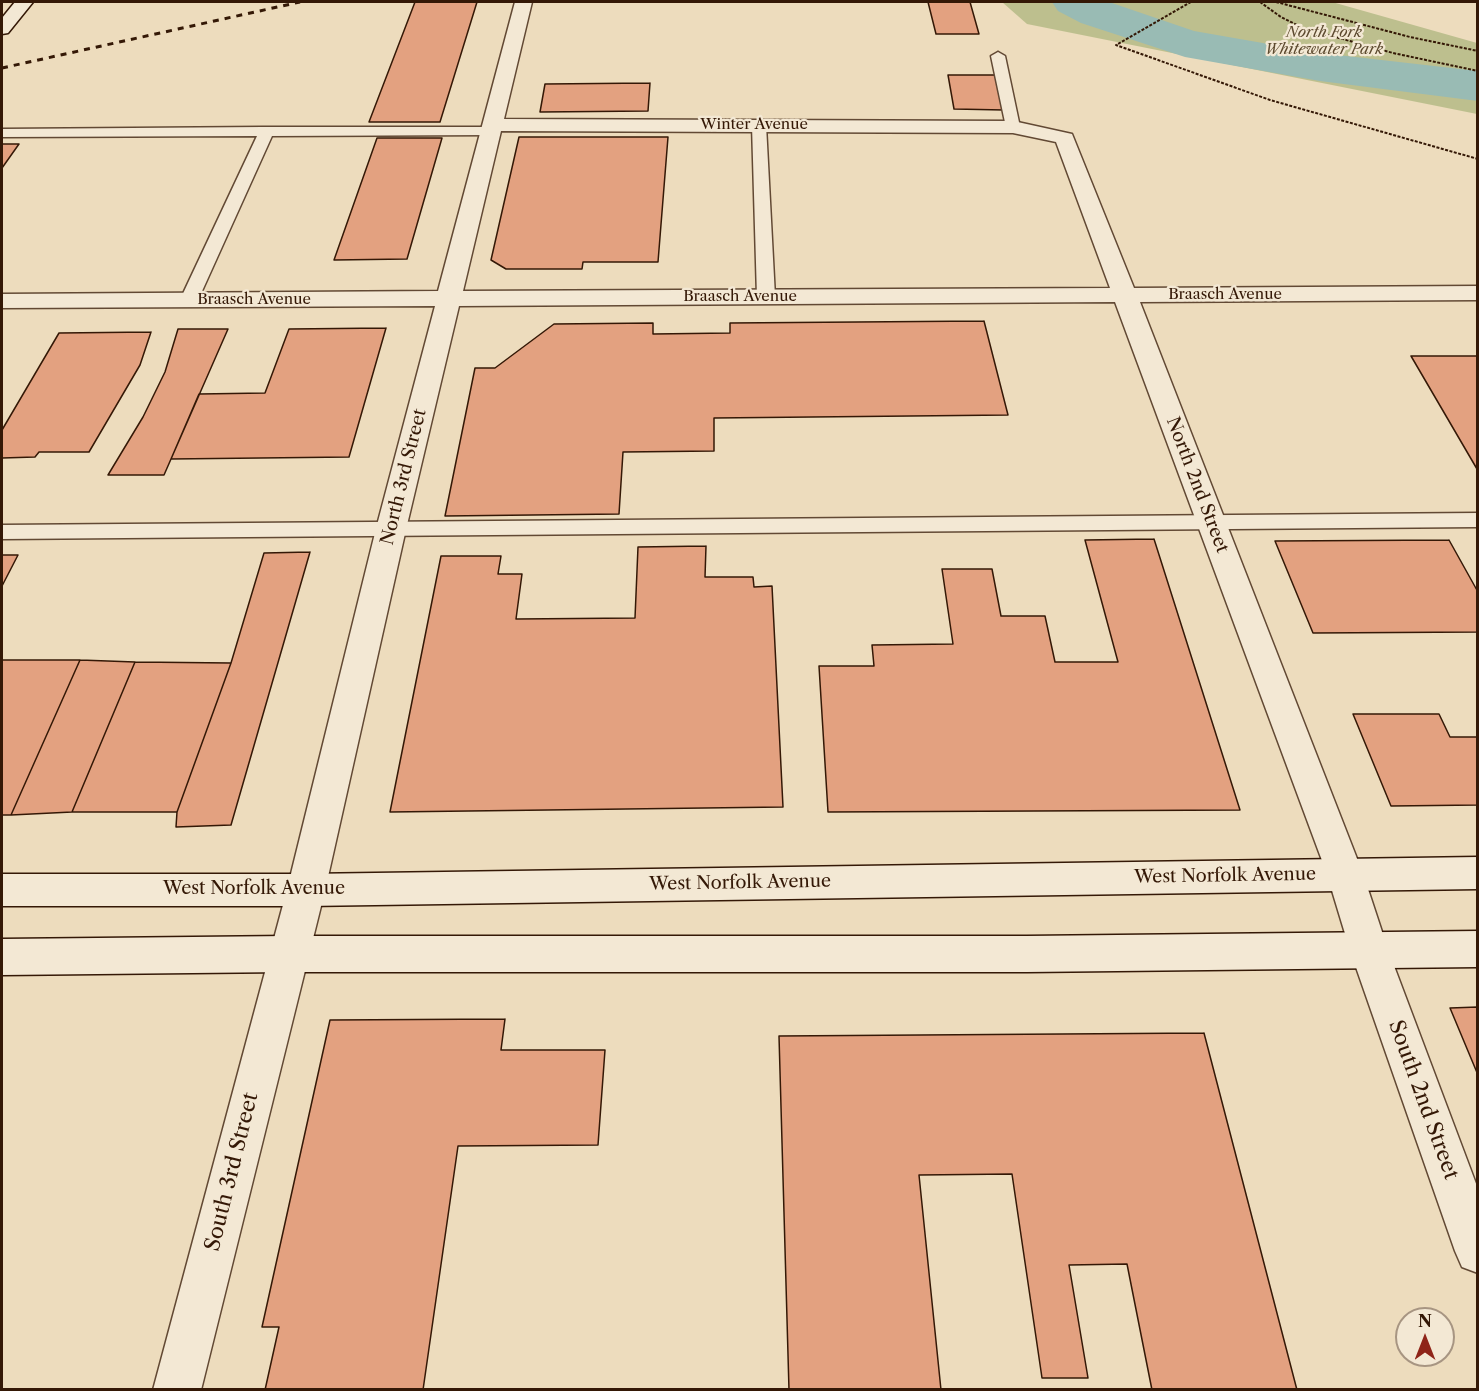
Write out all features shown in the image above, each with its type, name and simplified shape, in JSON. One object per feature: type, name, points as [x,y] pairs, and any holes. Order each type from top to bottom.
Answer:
[{"type":"street","points":[[2,28],[24,2]]},
{"type":"street","name":"North 3rd Street","points":[[288,954],[306,890],[391,529],[523,2]]},
{"type":"street","name":"Winter Avenue","points":[[493,128],[759,125],[1013,127]]},
{"type":"street","name":"North 2nd Street","points":[[1013,127],[1065,138],[1345,874],[1369,950]]},
{"type":"street","name":"Braasch Avenue","points":[[2,301],[1478,293]]},
{"type":"street","name":"West Norfolk Avenue","points":[[2,890],[306,890],[1478,873]]},
{"type":"street","points":[[2,957],[288,954],[1027,954],[1478,949]]},
{"type":"street","name":"South 2nd Street","points":[[1369,950],[1478,1251]]},
{"type":"street","name":"South 3rd Street","points":[[177,1389],[288,954]]},
{"type":"lane","points":[[998,56],[1013,127]]},
{"type":"lane","points":[[759,125],[766,297]]},
{"type":"lane","points":[[2,133],[493,128]]},
{"type":"lane","points":[[189,300],[267,131]]},
{"type":"lane","points":[[2,532],[1478,520]]},
{"type":"path","points":[[1190,2],[1116,45],[1270,100],[1478,159]]},
{"type":"path","points":[[1260,2],[1281,17],[1303,28],[1393,53],[1478,70]]},
{"type":"path","points":[[1276,2],[1410,37],[1478,51]]},
{"type":"green space","name":"North Fork Whitewater Park","points":[[1002,2],[1332,2],[1477,43],[1477,114],[1027,24]]},
{"type":"building","points":[[415,2],[477,2],[440,122],[369,122]]},
{"type":"building","points":[[928,2],[970,2],[979,34],[936,34]]},
{"type":"building","points":[[948,75],[997,75],[1004,110],[954,109]]},
{"type":"building","points":[[650,83],[648,111],[540,112],[545,84]]},
{"type":"building","points":[[519,137],[668,137],[658,262],[583,262],[582,269],[506,269],[491,260]]},
{"type":"building","points":[[377,138],[442,138],[407,259],[334,260]]},
{"type":"building","points":[[2,144],[19,144],[2,168]]},
{"type":"building","points":[[984,321],[1008,415],[714,418],[714,451],[623,452],[619,514],[445,516],[475,368],[495,368],[554,324],[653,323],[653,334],[730,333],[730,323]]},
{"type":"building","points":[[386,328],[349,457],[171,459],[199,394],[265,393],[289,329]]},
{"type":"building","points":[[178,329],[228,329],[164,475],[108,475],[143,417],[165,372]]},
{"type":"building","points":[[151,332],[140,365],[89,452],[39,452],[35,457],[2,458],[2,430],[59,333]]},
{"type":"building","points":[[1411,356],[1478,356],[1478,469],[1477,469]]},
{"type":"building","points":[[1154,539],[1240,810],[828,812],[819,666],[874,666],[872,645],[953,644],[942,569],[992,569],[1001,616],[1045,616],[1055,662],[1118,662],[1085,540]]},
{"type":"building","points":[[1449,540],[1478,592],[1478,632],[1313,633],[1275,541]]},
{"type":"building","points":[[706,546],[705,577],[753,577],[754,587],[772,586],[783,807],[390,812],[441,556],[501,556],[498,574],[522,574],[516,619],[635,618],[638,547]]},
{"type":"building","points":[[310,552],[231,825],[176,827],[177,812],[231,663],[264,553]]},
{"type":"building","points":[[2,555],[18,555],[2,586]]},
{"type":"building","points":[[2,660],[80,660],[11,815],[2,815]]},
{"type":"building","points":[[80,660],[135,662],[72,812],[11,815]]},
{"type":"building","points":[[135,662],[231,663],[177,812],[72,812]]},
{"type":"building","points":[[1353,714],[1439,714],[1450,737],[1478,737],[1478,805],[1391,806]]},
{"type":"building","points":[[1478,1007],[1478,1075],[1450,1008]]},
{"type":"building","points":[[505,1019],[501,1050],[605,1050],[598,1145],[458,1146],[423,1390],[265,1390],[279,1327],[262,1327],[330,1020]]},
{"type":"building","points":[[1204,1033],[1297,1390],[1152,1390],[1127,1264],[1069,1265],[1088,1378],[1042,1378],[1012,1174],[919,1175],[941,1390],[789,1390],[779,1036]]},
{"type":"waterway","points":[[1074,2],[1097,13],[1185,43],[1320,67],[1478,86]]},
{"type":"railway","points":[[2,68],[300,2]]}]
